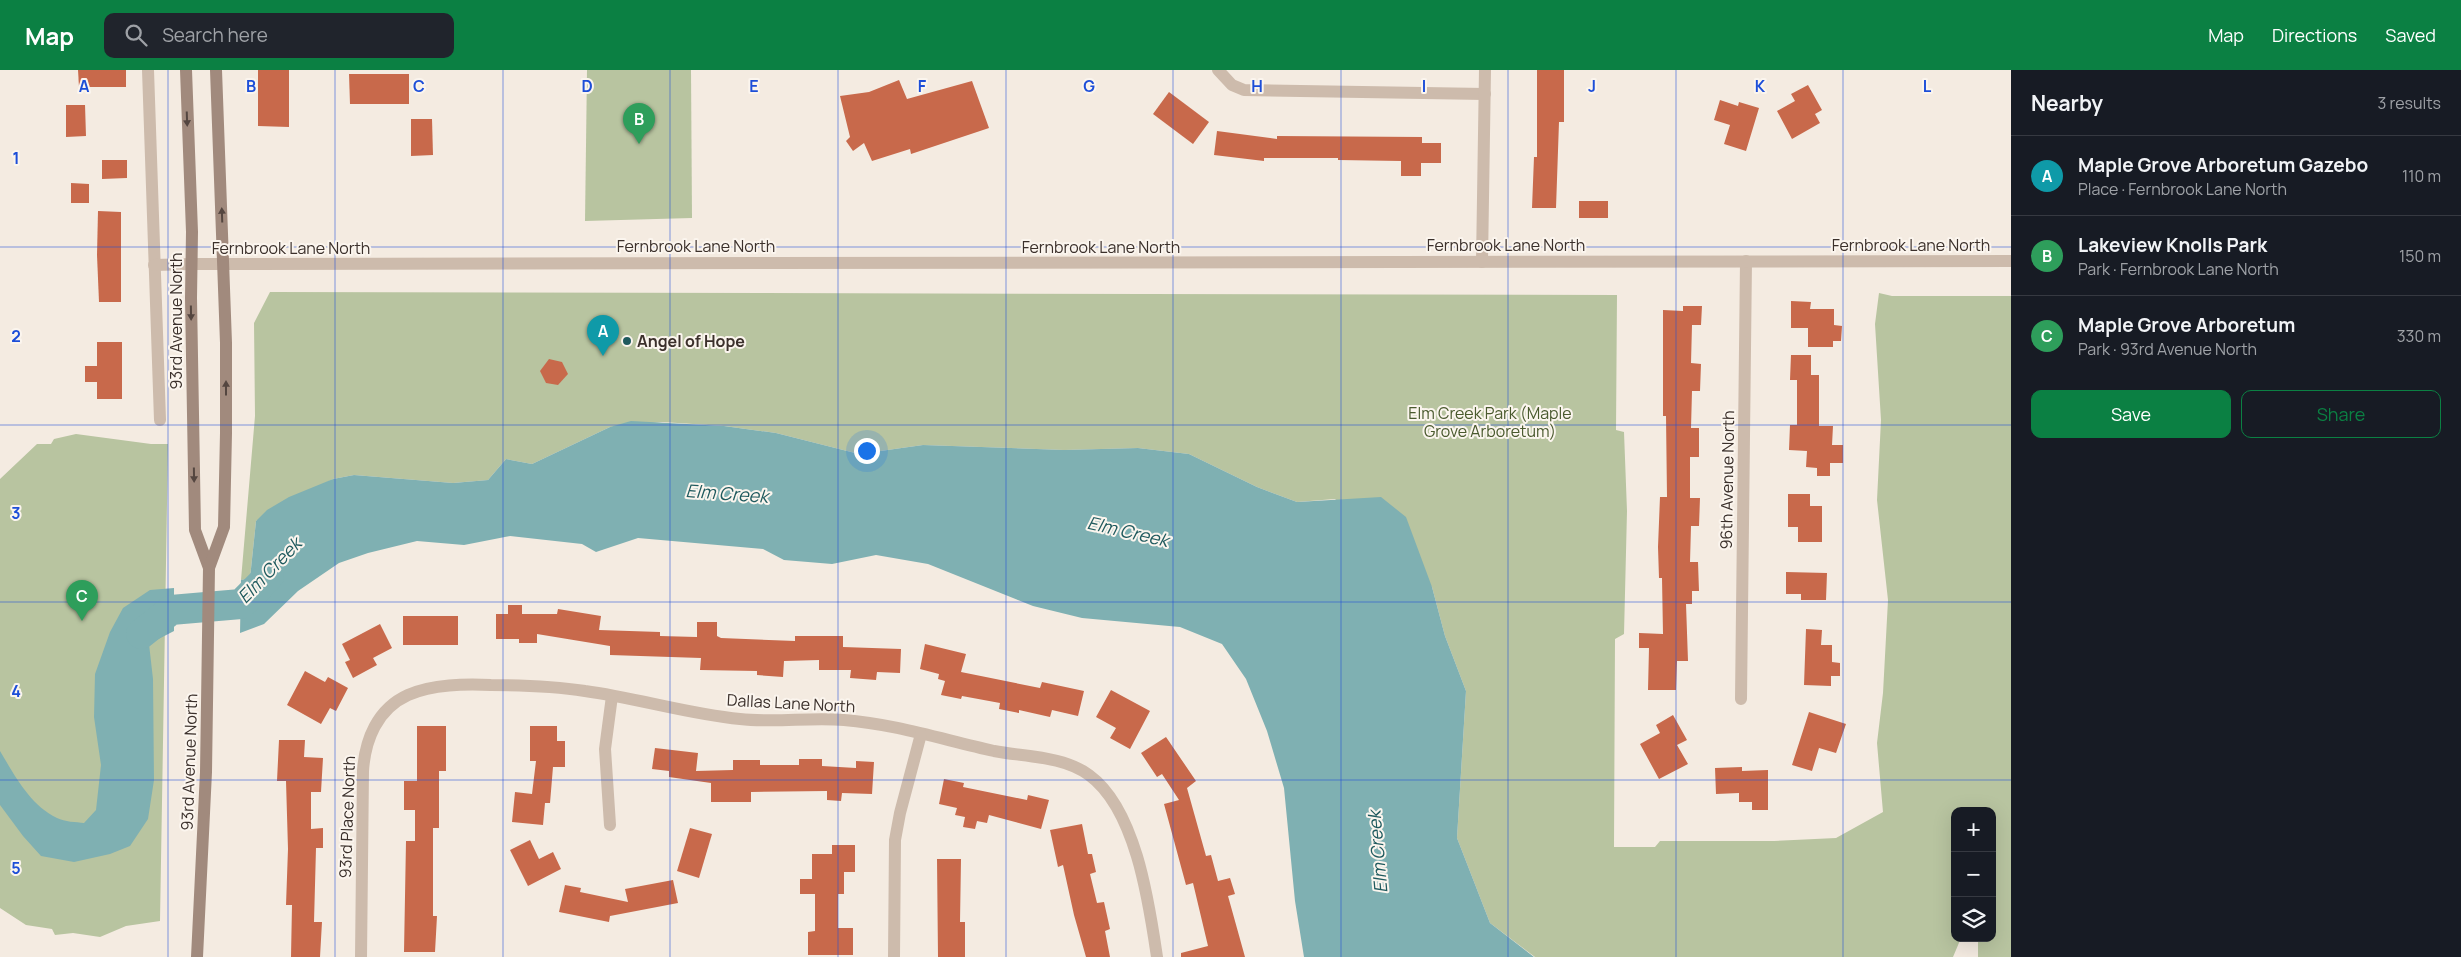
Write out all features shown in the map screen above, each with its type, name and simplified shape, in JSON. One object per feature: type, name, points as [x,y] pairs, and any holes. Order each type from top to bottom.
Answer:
[{"type":"main road","name":"93rd Avenue North","points":[[186,70],[192,264],[195,530],[209,568]]},
{"type":"main road","name":"93rd Avenue North","points":[[197,957],[203,846],[209,568],[224,527],[226,343],[216,70]]},
{"type":"street","points":[[148,70],[160,420]]},
{"type":"street","points":[[1218,70],[1232,85],[1244,90],[1485,94]]},
{"type":"street","points":[[1482,262],[1485,70]]},
{"type":"street","name":"96th Avenue North","points":[[1741,699],[1746,261]]},
{"type":"street","name":"Fernbrook Lane North","points":[[154,264],[2011,261]]},
{"type":"street","name":"Dallas Lane North","points":[[408,695],[447,686],[477,684],[556,688],[739,719],[845,720],[887,725],[996,751],[1060,762],[1077,768],[1104,788],[1125,825],[1146,894],[1157,957]]},
{"type":"street","name":"93rd Place North","points":[[361,957],[364,750],[371,731],[382,716],[408,695]]},
{"type":"street","points":[[610,825],[605,749],[612,696]]},
{"type":"street","points":[[894,957],[896,840],[900,813],[921,734]]},
{"type":"green space","points":[[587,70],[691,70],[692,218],[585,221]]},
{"type":"green space","name":"Elm Creek Park (Maple Grove Arboretum)","points":[[270,292],[1617,295],[1616,430],[1624,432],[1627,511],[1624,634],[1615,639],[1614,847],[1655,847],[1660,841],[1774,841],[1836,838],[1883,812],[1877,743],[1883,693],[1888,600],[1877,500],[1881,420],[1875,324],[1879,293],[1892,296],[2011,296],[2011,957],[1978,957],[1978,942],[1996,942],[1996,807],[1951,807],[1951,942],[1959,942],[1953,957],[1535,957],[1490,923],[1457,838],[1466,691],[1445,636],[1432,587],[1335,499],[1297,502],[1257,487],[1189,454],[1138,448],[1064,450],[923,445],[859,454],[776,433],[724,426],[662,422],[610,427],[532,464],[506,459],[488,480],[453,483],[354,475],[333,479],[256,521],[250,578],[241,580],[255,416],[254,323]]},
{"type":"green space","points":[[76,434],[151,444],[168,444],[160,921],[126,926],[100,937],[73,933],[55,935],[52,929],[26,925],[0,908],[0,479],[37,444],[51,444],[54,439]]},
{"type":"water","points":[[631,421],[724,426],[776,433],[859,454],[923,445],[1064,450],[1138,448],[1189,454],[1257,487],[1297,502],[1381,497],[1406,517],[1432,587],[1445,636],[1466,691],[1457,838],[1490,923],[1534,957],[1304,957],[1295,901],[1284,788],[1267,731],[1246,679],[1222,644],[1180,627],[1082,618],[1033,606],[928,564],[876,555],[832,564],[784,560],[763,549],[638,538],[596,552],[582,544],[510,536],[464,545],[417,541],[368,553],[339,563],[298,591],[264,624],[240,633],[241,580],[250,578],[256,521],[267,510],[289,497],[333,479],[354,475],[453,483],[488,480],[506,459],[532,464],[610,427]]},
{"type":"water","points":[[174,588],[174,631],[149,644],[153,679],[154,780],[148,819],[130,846],[110,854],[74,862],[41,856],[0,805],[0,751],[24,789],[39,806],[60,819],[84,823],[96,810],[101,765],[94,717],[95,674],[110,632],[123,608],[150,590]]},
{"type":"building","points":[[78,70],[126,70],[126,87],[79,87]]},
{"type":"building","points":[[258,70],[289,70],[289,127],[258,126]]},
{"type":"building","points":[[1537,70],[1564,70],[1564,122],[1559,122],[1556,208],[1532,208],[1534,157],[1537,157]]},
{"type":"building","points":[[349,74],[409,74],[409,104],[350,104]]},
{"type":"building","points":[[899,80],[907,99],[972,81],[989,128],[911,154],[910,149],[872,161],[864,143],[853,151],[846,141],[850,137],[840,96],[869,92]]},
{"type":"building","points":[[1808,85],[1822,110],[1815,114],[1820,123],[1792,139],[1777,111],[1795,101],[1791,94]]},
{"type":"building","points":[[1169,92],[1209,122],[1193,144],[1153,114]]},
{"type":"building","points":[[1720,100],[1738,106],[1739,102],[1759,108],[1746,151],[1724,144],[1730,125],[1714,120]]},
{"type":"building","points":[[66,105],[85,105],[86,136],[66,137]]},
{"type":"building","points":[[411,119],[432,119],[433,155],[411,156]]},
{"type":"building","points":[[1217,131],[1277,139],[1277,136],[1422,137],[1422,143],[1441,143],[1441,163],[1421,163],[1421,176],[1401,176],[1401,161],[1338,160],[1338,158],[1264,158],[1264,161],[1214,155]]},
{"type":"building","points":[[102,160],[127,160],[127,178],[102,179]]},
{"type":"building","points":[[71,183],[89,184],[89,203],[71,203]]},
{"type":"building","points":[[1579,201],[1608,201],[1608,218],[1579,218]]},
{"type":"building","points":[[98,211],[121,212],[121,302],[99,302]]},
{"type":"building","points":[[1791,301],[1811,302],[1810,309],[1834,309],[1834,325],[1842,326],[1841,341],[1833,341],[1833,347],[1808,347],[1808,328],[1791,328]]},
{"type":"building","points":[[1683,306],[1702,306],[1701,325],[1692,325],[1691,363],[1701,364],[1700,391],[1692,391],[1691,428],[1699,428],[1699,457],[1690,457],[1690,498],[1700,498],[1699,526],[1691,526],[1690,562],[1698,562],[1699,591],[1692,591],[1692,604],[1686,604],[1688,661],[1677,661],[1676,690],[1648,690],[1649,648],[1639,648],[1639,633],[1663,634],[1662,578],[1659,578],[1658,547],[1660,497],[1667,497],[1666,416],[1663,416],[1663,310],[1683,311]]},
{"type":"building","points":[[97,342],[122,342],[122,399],[97,399],[97,382],[85,382],[85,366],[97,366]]},
{"type":"building","points":[[1791,355],[1811,355],[1811,375],[1819,375],[1819,426],[1833,426],[1832,445],[1843,445],[1843,463],[1830,463],[1830,476],[1817,476],[1817,468],[1806,467],[1807,451],[1789,450],[1790,425],[1797,425],[1797,380],[1790,380]]},
{"type":"building","points":[[549,359],[562,362],[568,374],[558,385],[546,383],[540,371]]},
{"type":"building","points":[[1788,494],[1810,494],[1810,506],[1822,506],[1822,542],[1798,542],[1798,527],[1788,527]]},
{"type":"building","points":[[1786,572],[1827,573],[1826,600],[1801,600],[1801,594],[1786,594]]},
{"type":"building","points":[[508,605],[522,605],[522,614],[557,614],[558,609],[601,616],[599,630],[660,632],[660,636],[697,637],[697,622],[717,622],[717,636],[721,638],[795,641],[795,636],[843,636],[843,647],[901,649],[900,673],[877,672],[876,680],[850,678],[851,670],[819,670],[819,660],[784,661],[783,677],[757,675],[757,671],[700,670],[701,658],[610,655],[610,646],[537,634],[537,643],[519,643],[519,639],[496,639],[496,614],[508,614]]},
{"type":"building","points":[[403,616],[458,616],[458,645],[403,645]]},
{"type":"building","points":[[380,624],[392,648],[373,658],[377,665],[353,678],[345,662],[350,660],[342,644]]},
{"type":"building","points":[[1806,629],[1822,630],[1821,645],[1832,645],[1832,662],[1840,663],[1840,676],[1831,676],[1831,686],[1804,685]]},
{"type":"building","points":[[925,644],[966,654],[961,672],[1040,688],[1042,682],[1084,691],[1078,716],[1052,710],[1050,717],[1019,710],[1019,713],[999,709],[1000,703],[962,696],[961,699],[941,695],[945,681],[938,679],[939,674],[920,669]]},
{"type":"building","points":[[305,671],[325,682],[328,677],[348,688],[336,711],[330,708],[321,724],[287,705]]},
{"type":"building","points":[[1111,690],[1150,711],[1130,749],[1110,738],[1116,728],[1096,717]]},
{"type":"building","points":[[1809,712],[1846,724],[1836,753],[1819,748],[1812,771],[1792,765]]},
{"type":"building","points":[[1673,715],[1687,740],[1677,745],[1688,764],[1659,779],[1640,744],[1660,733],[1656,725]]},
{"type":"building","points":[[417,726],[446,726],[446,771],[439,771],[439,828],[433,828],[433,916],[437,916],[435,952],[404,952],[406,841],[415,841],[415,810],[404,810],[404,781],[417,781]]},
{"type":"building","points":[[530,726],[557,726],[557,741],[565,741],[565,767],[553,767],[550,803],[545,803],[543,825],[512,822],[515,792],[532,794],[536,761],[530,761]]},
{"type":"building","points":[[1166,737],[1196,781],[1187,788],[1206,856],[1211,855],[1218,881],[1230,878],[1235,894],[1228,896],[1245,957],[1181,957],[1181,953],[1208,946],[1193,883],[1186,885],[1164,804],[1179,800],[1162,774],[1157,777],[1141,753]]},
{"type":"building","points":[[279,740],[305,740],[304,757],[323,758],[321,792],[311,792],[311,829],[323,828],[323,848],[316,848],[314,922],[322,922],[320,957],[291,957],[292,905],[286,905],[288,849],[286,781],[277,781]]},
{"type":"building","points":[[655,748],[698,753],[696,771],[733,770],[733,760],[760,760],[760,765],[799,765],[799,759],[822,759],[822,766],[856,768],[856,761],[874,762],[872,794],[842,793],[841,801],[827,800],[827,791],[751,792],[751,802],[711,802],[711,783],[669,777],[669,771],[652,769]]},
{"type":"building","points":[[1742,767],[1742,771],[1768,770],[1768,810],[1752,810],[1752,802],[1739,802],[1739,793],[1716,794],[1715,768]]},
{"type":"building","points":[[944,779],[964,783],[963,787],[1027,800],[1028,795],[1049,800],[1041,829],[989,815],[987,823],[977,821],[975,829],[963,827],[965,817],[955,815],[957,808],[939,804]]},
{"type":"building","points":[[1082,824],[1088,854],[1092,854],[1096,872],[1090,874],[1097,903],[1104,902],[1110,929],[1105,931],[1110,957],[1086,957],[1063,865],[1058,867],[1050,830]]},
{"type":"building","points":[[690,828],[712,834],[699,878],[677,871]]},
{"type":"building","points":[[530,840],[539,859],[553,852],[561,869],[528,886],[510,850]]},
{"type":"building","points":[[832,845],[855,845],[855,872],[844,872],[844,894],[838,894],[838,928],[853,928],[853,955],[808,955],[808,932],[815,931],[815,894],[800,894],[800,879],[812,879],[812,854],[832,854]]},
{"type":"building","points":[[937,859],[961,859],[960,922],[965,922],[965,957],[938,957]]},
{"type":"building","points":[[673,880],[678,903],[610,916],[609,922],[559,912],[565,885],[581,888],[580,892],[628,902],[625,889]]},
{"type":"waterway","name":"Elm Creek","points":[[141,634],[171,610],[241,604],[269,576]]},
{"type":"place","name":"Lakeview Knolls Park","points":[[639,144]]},
{"type":"place","name":"Angel of Hope","points":[[627,341]]},
{"type":"place","name":"Maple Grove Arboretum Gazebo","points":[[603,356]]},
{"type":"place","name":"Maple Grove Arboretum","points":[[82,621]]}]
